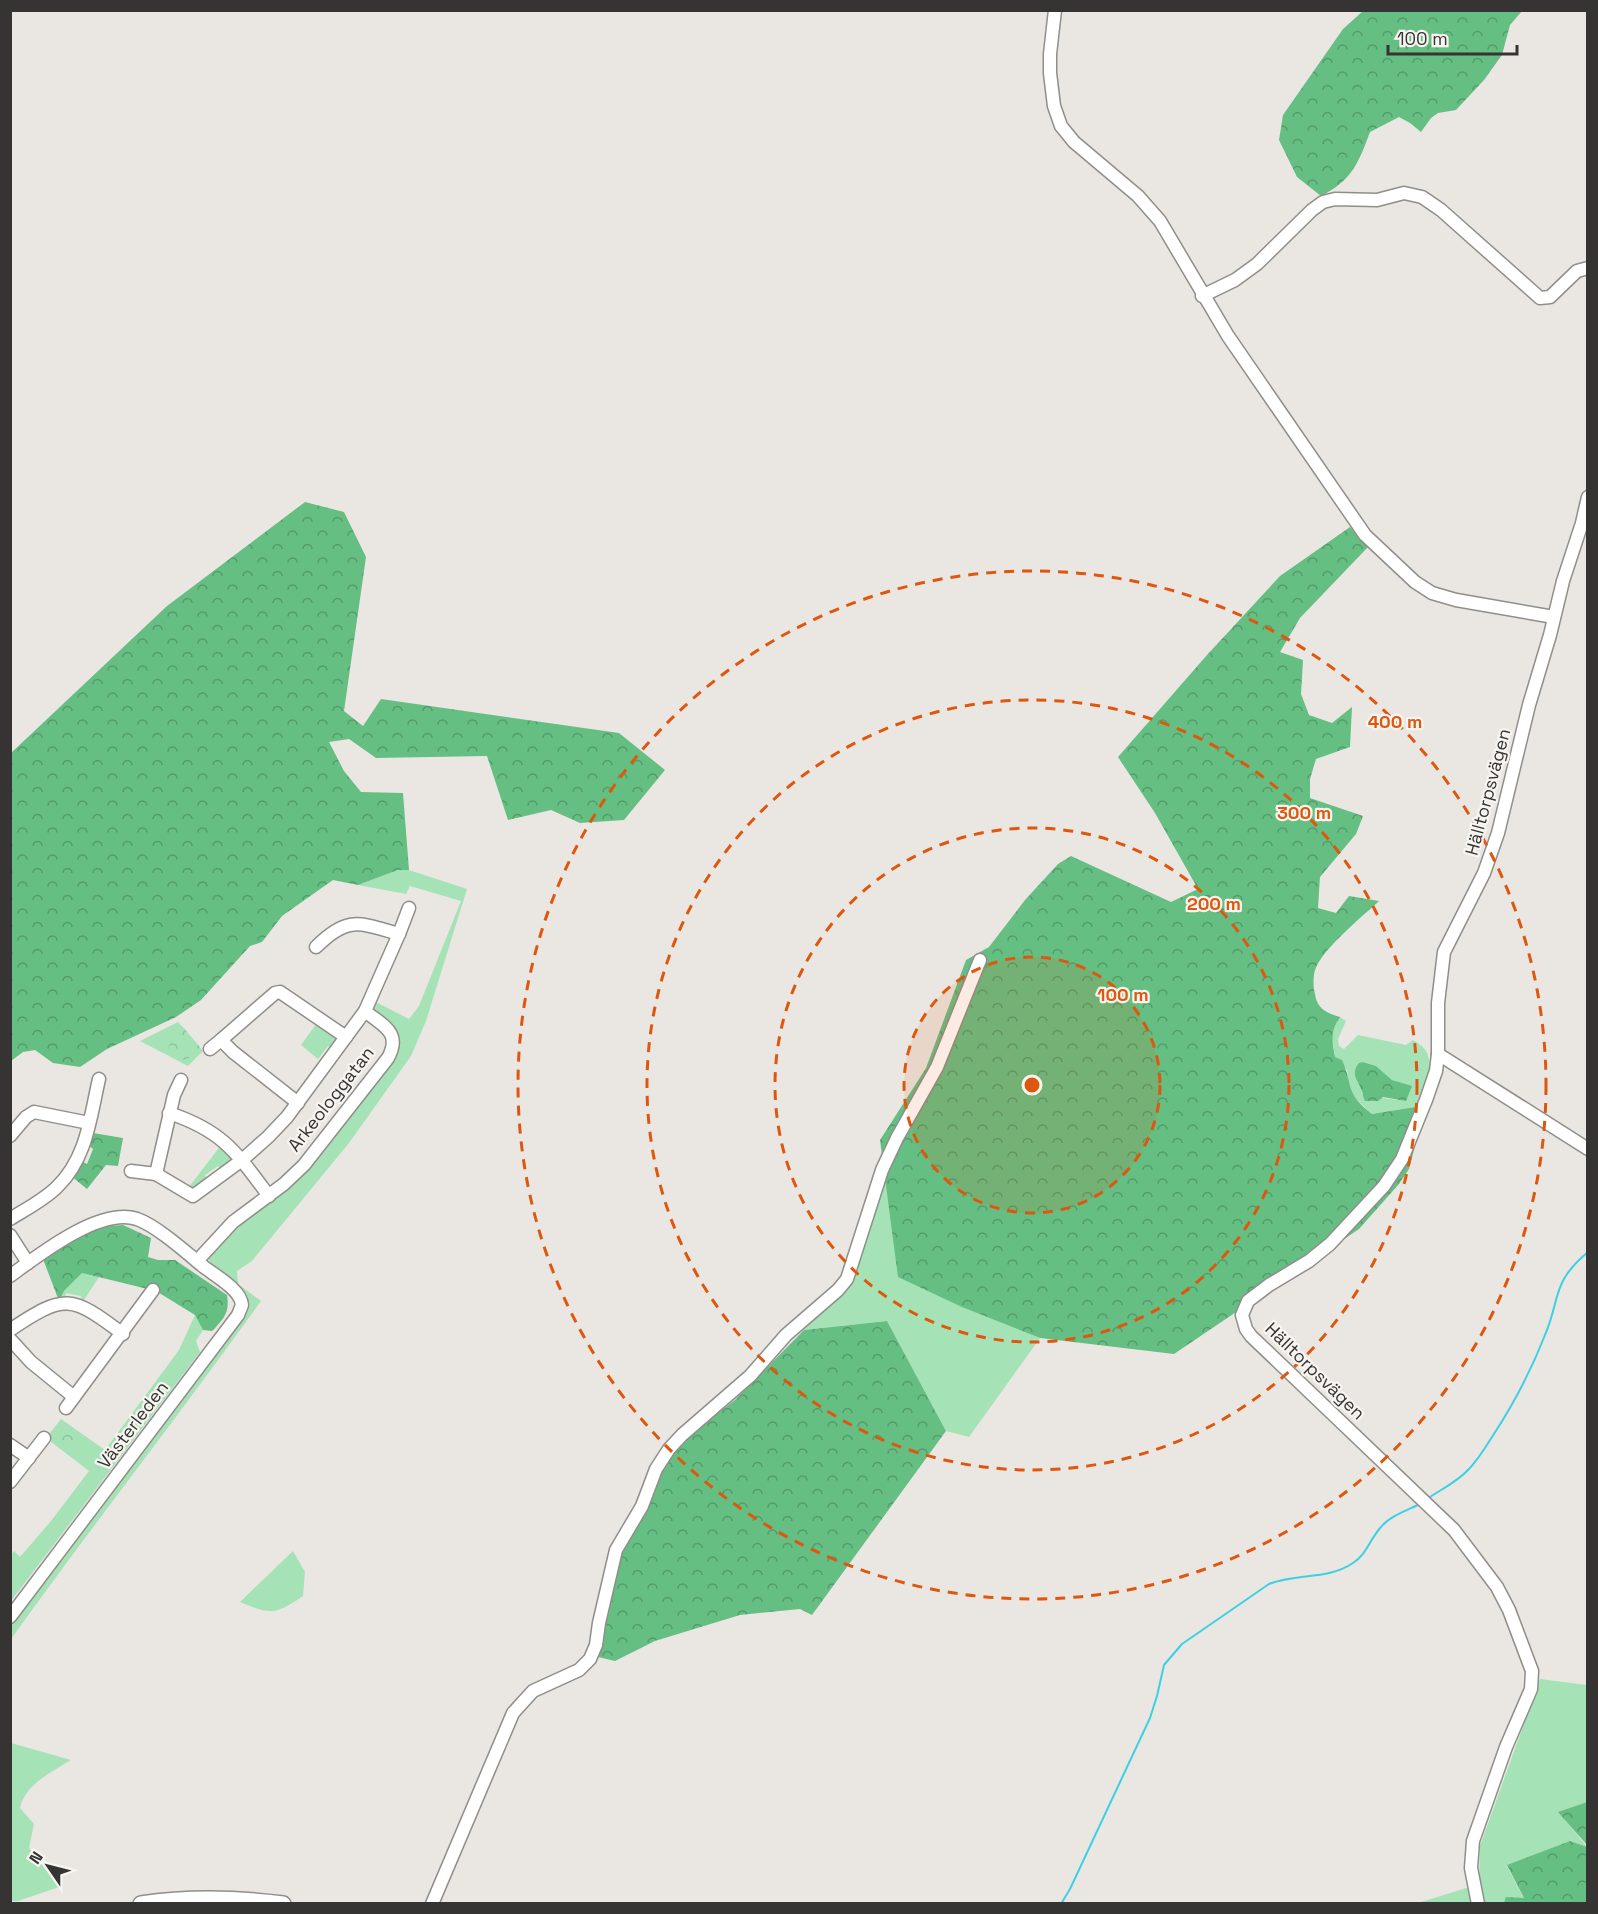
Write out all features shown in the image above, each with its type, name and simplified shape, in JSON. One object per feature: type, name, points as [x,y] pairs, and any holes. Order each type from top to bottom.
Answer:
[{"type":"main road","points":[[141,1904],[237,1899],[283,1904]]},
{"type":"street","points":[[1055,10],[1050,73],[1054,106],[1061,126],[1074,142],[1147,203],[1160,221],[1202,296],[1259,384],[1371,543],[1415,582],[1432,592],[1456,600],[1554,617]]},
{"type":"street","points":[[1202,296],[1239,277],[1257,264],[1323,202],[1335,199],[1377,200],[1404,193],[1422,196],[1441,210],[1540,298],[1550,297],[1576,271],[1587,268]]},
{"type":"street","name":"Hälltorpsvägen","points":[[1478,1904],[1472,1868],[1473,1841],[1506,1747],[1531,1689],[1533,1677],[1509,1610],[1497,1587],[1454,1530],[1251,1336],[1246,1329],[1242,1315],[1248,1301],[1330,1244],[1389,1180],[1402,1159],[1436,1071],[1438,1003],[1444,952],[1484,873],[1498,834],[1529,705],[1587,497]]},
{"type":"street","points":[[131,1171],[156,1174],[194,1196],[268,1137],[298,1102],[365,1011],[409,908]]},
{"type":"street","points":[[316,947],[334,930],[348,925],[361,924],[399,934]]},
{"type":"street","points":[[432,1904],[513,1713],[521,1701],[533,1691],[579,1670],[590,1659],[596,1644],[616,1550],[642,1506],[660,1462],[682,1435],[750,1376],[786,1335],[838,1290],[847,1279],[882,1170],[897,1138],[927,1088],[947,1045],[980,960]]},
{"type":"street","points":[[210,1048],[275,993],[280,992],[346,1037]]},
{"type":"street","name":"Arkeologgatan","points":[[197,1261],[233,1222],[269,1196],[313,1155],[392,1050],[394,1043],[390,1033],[365,1011]]},
{"type":"street","points":[[221,1040],[233,1052],[298,1102]]},
{"type":"street","points":[[1438,1053],[1587,1149]]},
{"type":"street","points":[[10,1219],[46,1196],[73,1169],[84,1147],[99,1079]]},
{"type":"street","points":[[156,1174],[169,1113],[174,1095],[182,1080]]},
{"type":"street","points":[[10,1136],[26,1117],[34,1112],[89,1123]]},
{"type":"street","points":[[169,1113],[190,1120],[211,1131],[242,1160],[269,1196]]},
{"type":"street","points":[[10,1276],[91,1223],[112,1217],[136,1219],[147,1224],[197,1261]]},
{"type":"street","points":[[10,1235],[28,1263]]},
{"type":"street","name":"Västerleden","points":[[10,1617],[238,1315],[242,1305],[239,1296],[197,1261]]},
{"type":"street","points":[[66,1408],[123,1334],[153,1290]]},
{"type":"street","points":[[10,1330],[38,1311],[62,1302],[89,1310],[123,1334]]},
{"type":"street","points":[[10,1339],[31,1362],[74,1397]]},
{"type":"street","points":[[10,1482],[44,1438]]},
{"type":"street","points":[[10,1445],[29,1458]]},
{"type":"green space","points":[[1363,11],[1522,11],[1510,25],[1502,55],[1484,80],[1456,110],[1438,113],[1431,118],[1421,132],[1399,117],[1370,132],[1353,170],[1340,184],[1321,196],[1297,177],[1279,140],[1283,115],[1343,29]]},
{"type":"green space","points":[[305,502],[344,512],[366,557],[344,711],[363,726],[381,699],[619,733],[665,770],[624,820],[580,823],[551,810],[508,820],[487,756],[376,758],[349,739],[329,742],[344,771],[361,792],[403,793],[409,870],[398,870],[358,885],[333,880],[282,916],[262,942],[250,946],[201,1000],[176,1017],[107,1049],[80,1067],[53,1063],[35,1050],[23,1052],[11,1061],[11,753],[167,606]]},
{"type":"green space","points":[[1350,527],[1368,547],[1300,618],[1280,652],[1303,660],[1301,694],[1309,715],[1332,723],[1352,707],[1350,747],[1316,759],[1310,779],[1310,798],[1363,816],[1356,834],[1320,877],[1318,908],[1336,913],[1349,896],[1379,901],[1343,934],[1319,962],[1315,970],[1314,988],[1320,1007],[1340,1017],[1333,1036],[1335,1057],[1342,1060],[1357,1100],[1372,1114],[1415,1107],[1424,1112],[1409,1169],[1399,1184],[1359,1229],[1174,1354],[1040,1338],[962,1307],[898,1277],[880,1140],[926,1068],[966,960],[989,947],[1025,900],[1058,864],[1071,856],[1171,902],[1198,889],[1155,813],[1118,757],[1280,576]]},
{"type":"green space","points":[[398,870],[409,870],[467,889],[426,1021],[411,1056],[349,1143],[252,1261],[237,1271],[238,1284],[261,1301],[11,1639],[11,1622],[250,1306],[241,1292],[216,1271],[208,1257],[225,1237],[282,1193],[395,1049],[372,1013],[372,1000],[409,1019],[419,1006],[461,901],[410,886],[406,894],[358,885]]},
{"type":"green space","points":[[1340,1017],[1346,1021],[1338,1039],[1339,1046],[1344,1049],[1358,1035],[1406,1045],[1413,1040],[1422,1046],[1427,1054],[1429,1070],[1415,1107],[1372,1114],[1355,1098],[1350,1090],[1347,1070],[1335,1057],[1332,1036],[1335,1024]],"holes":[[[1363,1062],[1376,1066],[1392,1080],[1398,1082],[1396,1100],[1362,1094]]]},
{"type":"green space","points":[[178,1022],[203,1051],[188,1066],[140,1041]]},
{"type":"green space","points":[[317,1023],[337,1039],[333,1050],[328,1046],[318,1059],[301,1045]]},
{"type":"green space","points":[[182,1026],[200,1047],[186,1061],[167,1051],[174,1034]]},
{"type":"green space","points":[[1363,1062],[1376,1066],[1392,1080],[1412,1086],[1406,1101],[1383,1097],[1378,1101],[1365,1101],[1355,1074],[1356,1067]]},
{"type":"green space","points":[[93,1133],[123,1138],[118,1166],[106,1165],[87,1189],[71,1176],[81,1161],[87,1164],[93,1149],[88,1145]]},
{"type":"green space","points":[[222,1144],[233,1157],[232,1162],[222,1171],[218,1166],[205,1175],[208,1181],[194,1190],[188,1188]]},
{"type":"green space","points":[[885,1172],[963,1307],[1040,1338],[969,1437],[946,1431],[887,1321],[804,1330],[820,1310],[854,1276]]},
{"type":"green space","points":[[123,1225],[151,1238],[148,1257],[158,1260],[175,1260],[227,1295],[228,1306],[225,1315],[212,1331],[203,1330],[195,1315],[156,1291],[82,1273],[64,1291],[59,1301],[43,1259],[93,1227]]},
{"type":"green space","points":[[82,1273],[99,1277],[82,1303],[81,1296],[66,1293],[65,1299],[59,1301],[64,1291]]},
{"type":"green space","points":[[195,1315],[203,1330],[196,1341],[200,1352],[11,1601],[11,1555],[14,1551],[20,1557],[89,1471],[46,1438],[61,1419],[105,1450],[179,1350]]},
{"type":"green space","points":[[887,1321],[946,1431],[812,1615],[800,1609],[740,1615],[655,1641],[615,1661],[594,1656],[618,1555],[664,1464],[693,1432],[735,1400],[804,1330]]},
{"type":"green space","points":[[63,1426],[77,1437],[67,1451],[52,1440]]},
{"type":"green space","points":[[293,1551],[305,1572],[303,1596],[286,1607],[273,1611],[266,1611],[240,1602]]},
{"type":"green space","points":[[1540,1679],[1587,1685],[1587,1802],[1559,1812],[1587,1847],[1570,1841],[1507,1866],[1524,1899],[1507,1897],[1504,1904],[1415,1904],[1479,1884],[1480,1846]]},
{"type":"green space","points":[[11,1743],[71,1760],[33,1785],[20,1808],[34,1824],[29,1848],[59,1887],[18,1901],[10,1901]]},
{"type":"green space","points":[[1588,1802],[1587,1845],[1558,1812]]},
{"type":"green space","points":[[1570,1841],[1587,1847],[1587,1903],[1504,1903],[1506,1897],[1524,1898],[1507,1865]]},
{"type":"waterway","points":[[1427,1499],[1464,1474],[1484,1450],[1534,1362],[1550,1322],[1562,1282],[1576,1263],[1588,1252]]},
{"type":"waterway","points":[[1061,1904],[1150,1718],[1164,1665],[1182,1644],[1269,1584],[1290,1578],[1333,1572],[1353,1563],[1362,1555],[1385,1523],[1420,1504]]}]
